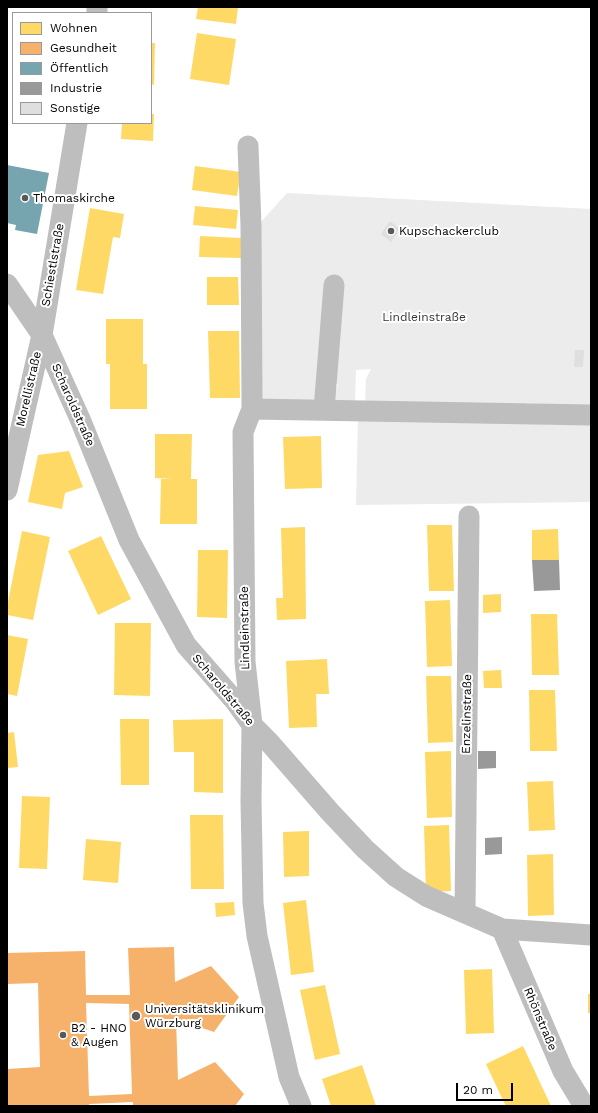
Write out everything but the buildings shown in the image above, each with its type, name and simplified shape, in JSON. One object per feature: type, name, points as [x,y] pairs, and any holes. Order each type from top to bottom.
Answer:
[{"type":"street","name":"Schiestlstraße","points":[[42,335],[77,124]]},
{"type":"street","name":"Lindleinstraße","points":[[248,146],[251,226],[252,409],[243,432],[245,662],[252,725],[251,801],[255,927],[289,1078],[301,1106]]},
{"type":"street","name":"Scharoldstraße","points":[[7,284],[42,335],[80,419],[129,540],[186,645],[235,701],[252,725],[269,742],[330,812],[396,877],[426,896],[502,929],[591,935]]},
{"type":"street","points":[[324,410],[334,285]]},
{"type":"street","name":"Morellistraße","points":[[7,490],[42,335]]},
{"type":"street","points":[[252,409],[591,415]]},
{"type":"street","name":"Enzelinstraße","points":[[465,912],[469,516]]},
{"type":"street","name":"Rhönstraße","points":[[502,929],[563,1071],[584,1106]]},
{"type":"green space","points":[[287,193],[591,209],[591,502],[356,505],[358,416],[566,421],[567,411],[540,410],[540,404],[526,403],[524,410],[365,404],[366,379],[371,369],[356,370],[355,401],[352,404],[329,403],[331,395],[336,391],[338,384],[319,383],[317,403],[259,400],[260,223]]},
{"type":"place","name":"Thomaskirche","points":[[25,198]]},
{"type":"place","name":"Kupschackerclub","points":[[391,231]]},
{"type":"place","name":"Universitätsklinikum Würzburg","points":[[136,1016]]},
{"type":"place","name":"B2 - HNO & Augen","points":[[63,1035]]}]
